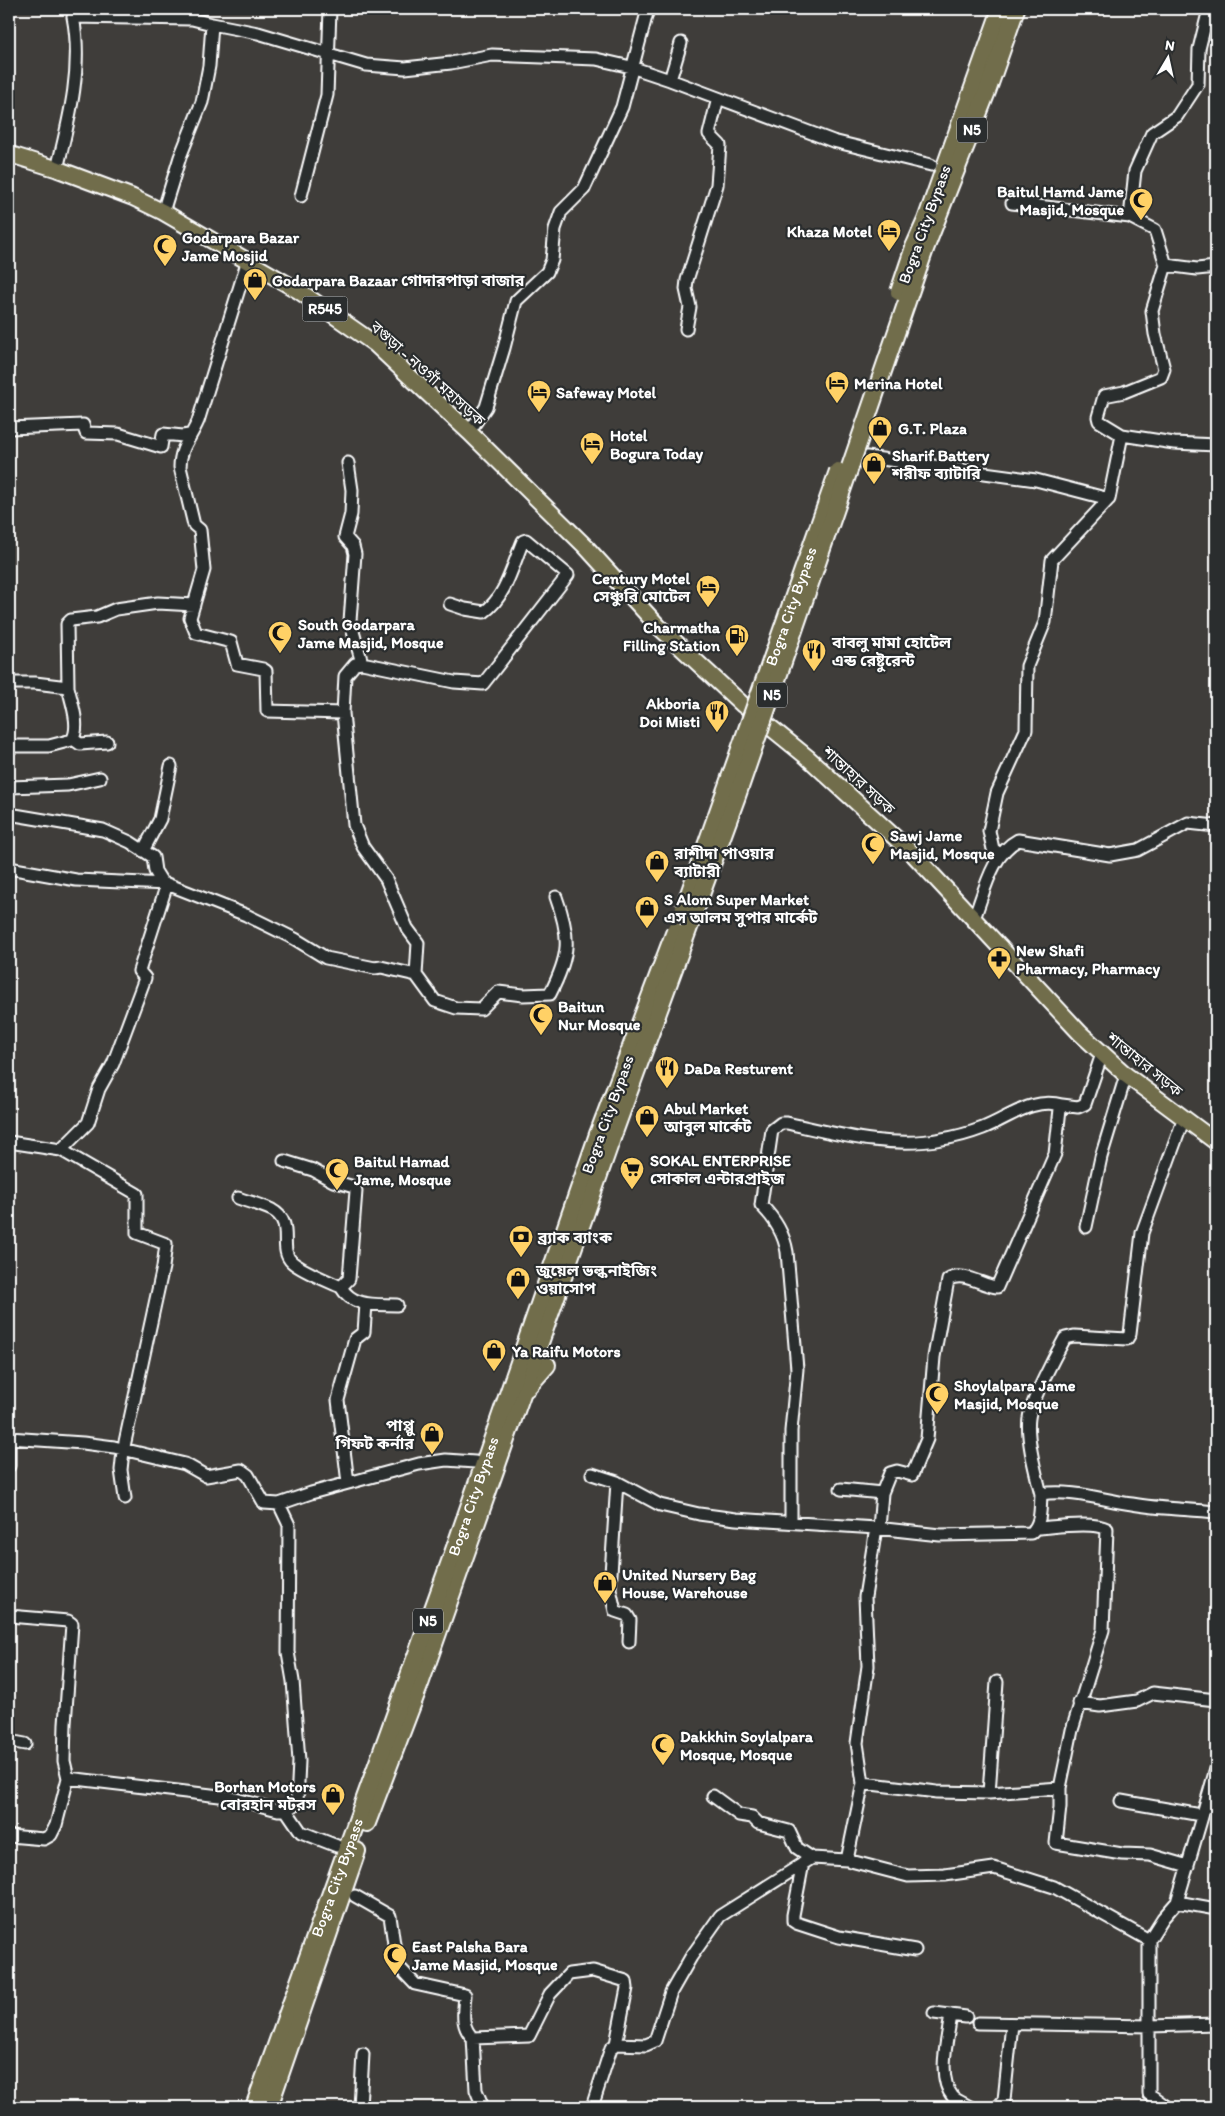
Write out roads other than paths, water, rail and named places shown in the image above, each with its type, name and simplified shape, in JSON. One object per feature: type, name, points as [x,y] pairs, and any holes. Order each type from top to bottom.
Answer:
[{"type":"highway","name":"Bogra City Bypass","points":[[980,89],[1001,9]]},
{"type":"highway","name":"Bogra City Bypass","points":[[254,2107],[605,1136],[864,398],[920,248],[926,220],[980,89],[1016,9]]},
{"type":"highway","name":"Bogra City Bypass","points":[[269,2107],[359,1844],[423,1675],[521,1394],[605,1136]]},
{"type":"highway","points":[[521,1394],[547,1365]]},
{"type":"main road","name":"বগুড়া - নওগাঁ মহাসড়ক","points":[[9,154],[57,169],[163,212],[299,290],[375,344],[469,432],[586,547]]},
{"type":"main road","name":"শান্তাহার সড়ক","points":[[586,547],[658,626],[743,705],[807,757],[913,854],[973,920],[1102,1054],[1126,1075],[1216,1142]]},
{"type":"street","points":[[301,196],[327,95],[330,9]]},
{"type":"street","points":[[469,432],[486,407],[516,301],[547,272],[552,260],[555,229],[561,212],[584,189],[622,107],[631,67],[648,9]]},
{"type":"street","points":[[1130,217],[1135,171],[1148,140],[1152,133],[1177,116],[1198,84],[1199,48],[1209,9]]},
{"type":"street","points":[[57,169],[69,121],[76,69],[77,39],[71,13],[192,20],[258,33],[366,65],[405,68],[451,63],[492,55],[596,59],[631,67],[670,80],[833,141],[931,165]]},
{"type":"street","points":[[163,212],[180,157],[202,102],[209,66],[212,24]]},
{"type":"street","points":[[670,80],[681,42]]},
{"type":"street","points":[[686,329],[690,307],[686,289],[687,280],[716,186],[720,145],[712,138],[709,130],[718,98]]},
{"type":"street","points":[[1012,203],[1130,217],[1155,230],[1166,265],[1152,311],[1154,334],[1164,369],[1161,377],[1124,392],[1104,396],[1098,417],[1099,421],[1122,434],[1174,443],[1216,445]]},
{"type":"street","points":[[248,260],[198,421],[189,435],[180,458],[180,467],[194,525],[200,530],[205,563],[190,618],[196,633],[231,642],[237,664],[266,671],[267,711],[343,713]]},
{"type":"street","points":[[1166,265],[1197,269],[1216,267]]},
{"type":"street","points":[[9,428],[83,424],[86,433],[118,434],[161,447],[163,434],[189,435]]},
{"type":"street","points":[[1000,854],[993,849],[989,831],[997,793],[1026,730],[1027,666],[1045,622],[1052,560],[1109,499],[1122,434]]},
{"type":"street","points":[[867,457],[1036,480],[1109,499]]},
{"type":"street","points":[[348,463],[352,490],[351,514],[345,536],[353,546],[354,554],[350,621],[362,664]]},
{"type":"street","points":[[416,975],[420,952],[418,943],[407,928],[386,879],[364,846],[354,825],[343,713],[345,676],[355,664],[362,664],[454,682],[483,684],[568,576],[526,540],[523,541],[502,591],[491,607],[484,612],[450,604]]},
{"type":"street","points":[[73,739],[74,715],[68,687],[68,624],[70,620],[97,617],[116,609],[158,603],[194,605]]},
{"type":"street","points":[[9,683],[35,683],[68,687]]},
{"type":"street","points":[[73,739],[80,744],[108,742]]},
{"type":"street","points":[[9,746],[48,746],[73,739]]},
{"type":"street","points":[[143,850],[160,819],[171,766]]},
{"type":"street","points":[[9,787],[68,785],[100,778]]},
{"type":"street","points":[[9,814],[104,830],[153,857],[155,871],[165,884]]},
{"type":"street","points":[[973,920],[1000,854],[1008,845],[1018,840],[1110,855],[1138,850],[1188,823],[1216,826]]},
{"type":"street","points":[[9,868],[76,880],[165,884],[246,915],[295,939],[326,958],[375,968],[381,966],[416,975],[435,1001],[456,1008],[481,1009],[498,992],[523,995],[550,994],[564,966],[566,946],[565,922],[556,897]]},
{"type":"street","points":[[61,1150],[88,1123],[99,1089],[113,1064],[131,1020],[145,978],[139,971],[165,884]]},
{"type":"street","points":[[791,1521],[791,1431],[797,1369],[787,1252],[785,1237],[771,1215],[761,1205],[772,1130],[781,1123],[787,1123],[873,1142],[942,1140],[982,1128],[1036,1104],[1053,1103],[1078,1107],[1085,1104],[1102,1054]]},
{"type":"street","points":[[1086,1228],[1101,1157],[1126,1075]]},
{"type":"street","points":[[847,1860],[863,1783],[857,1743],[868,1666],[865,1597],[882,1493],[890,1473],[897,1471],[909,1476],[912,1475],[927,1439],[934,1357],[948,1280],[953,1277],[971,1278],[997,1287],[1054,1154],[1062,1105]]},
{"type":"street","points":[[1037,1528],[1041,1494],[1034,1468],[1029,1419],[1033,1404],[1065,1338],[1074,1336],[1127,1339],[1130,1334],[1142,1233],[1184,1118]]},
{"type":"street","points":[[9,1142],[61,1150],[137,1194],[137,1233],[166,1244],[163,1267],[123,1451],[121,1470],[125,1498]]},
{"type":"street","points":[[284,1161],[313,1170],[333,1181],[354,1187],[356,1190],[349,1279],[341,1287]]},
{"type":"street","points":[[238,1198],[272,1211],[280,1217],[287,1233],[284,1250],[291,1261],[341,1287],[345,1294],[354,1300],[366,1304],[397,1304]]},
{"type":"street","points":[[348,1483],[338,1400],[355,1339],[364,1332],[366,1304]]},
{"type":"street","points":[[9,1466],[9,1438],[83,1443],[185,1464],[206,1476],[241,1470],[248,1475],[264,1504],[279,1504],[420,1464],[446,1460],[475,1462]]},
{"type":"street","points":[[592,1474],[617,1482],[660,1505],[699,1514],[736,1519],[791,1521],[940,1535],[1031,1533],[1037,1528],[1088,1526],[1107,1529],[1102,1630],[1079,1703],[1060,1788],[1056,1843],[1122,1854],[1150,1855],[1188,1866]]},
{"type":"street","points":[[617,1482],[610,1589],[615,1610],[627,1615],[630,1620],[629,1642]]},
{"type":"street","points":[[841,1489],[882,1493]]},
{"type":"street","points":[[1041,1494],[1067,1493],[1135,1505],[1216,1512]]},
{"type":"street","points":[[68,1778],[228,1797],[278,1810],[286,1810],[297,1803],[299,1761],[293,1681],[288,1652],[289,1526],[279,1504]]},
{"type":"street","points":[[9,1616],[68,1621],[72,1624],[64,1760],[68,1778],[56,1825],[51,1835],[35,1840],[9,1836]]},
{"type":"street","points":[[989,1794],[997,1682]]},
{"type":"street","points":[[1079,1703],[1100,1706],[1136,1702],[1153,1693],[1216,1700]]},
{"type":"street","points":[[9,1741],[25,1744]]},
{"type":"street","points":[[1167,2107],[1149,2094],[1149,1940],[1163,1918],[1177,1902],[1216,1769]]},
{"type":"street","points":[[863,1783],[937,1792],[989,1794],[1060,1788]]},
{"type":"street","points":[[713,1796],[739,1815],[752,1817],[758,1823],[789,1831],[796,1848],[808,1861]]},
{"type":"street","points":[[1121,1801],[1201,1816]]},
{"type":"street","points":[[286,1810],[301,1832],[337,1846]]},
{"type":"street","points":[[592,2107],[611,2048],[616,2044],[652,2044],[655,2041],[670,1992],[691,1957],[720,1916],[808,1861],[847,1860],[908,1876],[945,1875],[994,1868],[1054,1887],[1149,1940]]},
{"type":"street","points":[[808,1861],[793,1915],[793,1921],[796,1924],[839,1937],[915,1950]]},
{"type":"street","points":[[355,1896],[390,1916],[396,1965],[415,1984],[465,1995],[463,2020],[467,2032],[473,2038],[476,2090],[483,2107]]},
{"type":"street","points":[[1177,1902],[1216,1909]]},
{"type":"street","points":[[473,2038],[529,2036],[550,1994],[569,1974],[593,1971],[626,1981],[627,1988],[616,2044]]},
{"type":"street","points":[[934,2013],[966,2017]]},
{"type":"street","points":[[951,2015],[945,2066],[946,2084],[953,2097],[970,2107]]},
{"type":"street","points":[[978,2023],[1150,2026],[1216,2024]]},
{"type":"street","points":[[998,2107],[1004,2100],[1012,2024]]},
{"type":"street","points":[[360,2107],[363,2054]]},
{"type":"place","name":"Baitul Hamd Jame Masjid, Mosque","points":[[1141,221]]},
{"type":"place","name":"Khaza Motel","points":[[889,252]]},
{"type":"place","name":"Godarpara Bazar Jame Mosjid","points":[[165,267]]},
{"type":"place","name":"Godarpara Bazaar গোদারপাড়া বাজার","points":[[255,301]]},
{"type":"place","name":"Merina Hotel","points":[[837,404]]},
{"type":"place","name":"Safeway Motel","points":[[539,413]]},
{"type":"place","name":"G.T. Plaza","points":[[880,449]]},
{"type":"place","name":"Hotel Bogura Today","points":[[592,465]]},
{"type":"place","name":"Sharif Battery শরীফ ব্যাটারি","points":[[874,485]]},
{"type":"place","name":"Century Motel সেঞ্চুরি মোটেল","points":[[708,608]]},
{"type":"place","name":"South Godarpara Jame Masjid, Mosque","points":[[280,654]]},
{"type":"place","name":"Charmatha Filling Station","points":[[737,657]]},
{"type":"place","name":"বাবলু মামা হোটেল এন্ড রেষ্টুরেন্ট","points":[[814,672]]},
{"type":"place","name":"Akboria Doi Misti","points":[[717,733]]},
{"type":"place","name":"Sawj Jame Masjid, Mosque","points":[[873,865]]},
{"type":"place","name":"রাশীদা পাওয়ার ব্যাটারী","points":[[657,883]]},
{"type":"place","name":"S Alom Super Market এস আলম সুপার মার্কেট","points":[[647,929]]},
{"type":"place","name":"New Shafi Pharmacy, Pharmacy","points":[[999,980]]},
{"type":"place","name":"Baitun Nur Mosque","points":[[541,1036]]},
{"type":"place","name":"DaDa Resturent","points":[[667,1089]]},
{"type":"place","name":"Abul Market আবুল মার্কেট","points":[[647,1138]]},
{"type":"place","name":"SOKAL ENTERPRISE সোকাল এন্টারপ্রাইজ","points":[[632,1190]]},
{"type":"place","name":"Baitul Hamad Jame, Mosque","points":[[337,1191]]},
{"type":"place","name":"ব্র্যাক ব্যাংক","points":[[521,1258]]},
{"type":"place","name":"জুয়েল ভল্কনাইজিং ওয়াসোপ","points":[[518,1300]]},
{"type":"place","name":"Ya Raifu Motors","points":[[494,1372]]},
{"type":"place","name":"Shoylalpara Jame Masjid, Mosque","points":[[937,1415]]},
{"type":"place","name":"পাপ্পু গিফট কর্নার","points":[[432,1455]]},
{"type":"place","name":"United Nursery Bag House, Warehouse","points":[[605,1604]]},
{"type":"place","name":"Dakkhin Soylalpara Mosque, Mosque","points":[[663,1766]]},
{"type":"place","name":"Borhan Motors বোরহান মটরস","points":[[333,1816]]},
{"type":"place","name":"East Palsha Bara Jame Masjid, Mosque","points":[[395,1976]]}]
